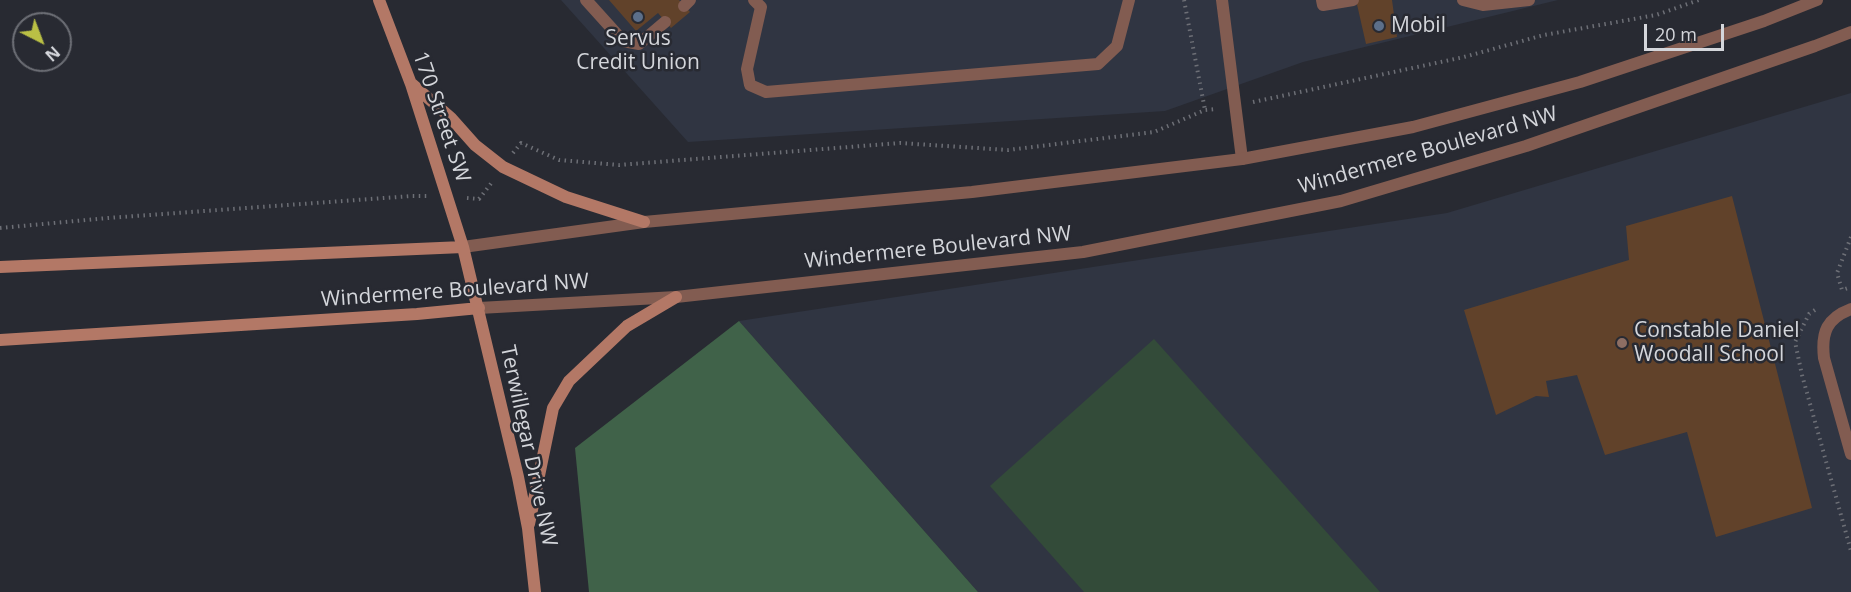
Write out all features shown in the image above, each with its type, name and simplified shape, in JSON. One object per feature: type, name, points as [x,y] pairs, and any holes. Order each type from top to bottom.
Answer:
[{"type":"main road","name":"170 Street SW","points":[[379,0],[411,84],[448,197],[479,308]]},
{"type":"main road","points":[[411,84],[451,118],[475,145],[503,167],[566,197],[644,222]]},
{"type":"main road","name":"Windermere Boulevard NW","points":[[0,267],[463,247]]},
{"type":"main road","points":[[528,528],[553,408],[564,390],[570,381],[627,326],[676,297]]},
{"type":"main road","name":"Windermere Boulevard NW","points":[[0,340],[417,314],[479,308]]},
{"type":"main road","name":"Terwillegar Drive NW","points":[[479,308],[518,477],[528,528],[535,592]]},
{"type":"street","points":[[586,0],[623,41],[639,44],[665,22]]},
{"type":"street","points":[[754,0],[761,7],[747,69],[750,85],[766,92],[1098,64],[1117,46],[1129,0]]},
{"type":"street","points":[[1222,0],[1242,159]]},
{"type":"street","points":[[1322,0],[1323,5],[1353,0]]},
{"type":"street","points":[[1463,0],[1482,5],[1529,0]]},
{"type":"street","name":"Windermere Boulevard NW","points":[[463,247],[644,222],[972,192],[1242,159],[1413,127],[1580,82],[1764,21],[1816,0]]},
{"type":"street","name":"Windermere Boulevard NW","points":[[479,308],[676,297],[1083,252],[1341,201],[1526,146],[1851,32]]},
{"type":"street","points":[[1851,309],[1837,314],[1826,328],[1822,342],[1824,358],[1851,454]]},
{"type":"path","points":[[1184,0],[1205,110]]},
{"type":"path","points":[[0,228],[389,197],[479,199],[521,143],[559,160],[619,165],[900,143],[1008,150],[1154,132],[1205,110],[1330,87],[1464,57],[1544,35],[1656,15],[1699,0]]},
{"type":"path","points":[[1851,237],[1837,273],[1842,290],[1851,287]]},
{"type":"shaded area","points":[[561,0],[1558,0],[1303,62],[1165,111],[688,142]]},
{"type":"shaded area","points":[[1851,93],[1851,592],[978,592],[739,321],[1447,213]]},
{"type":"green space","points":[[739,321],[978,592],[589,592],[575,448]]},
{"type":"green space","points":[[1154,339],[1380,592],[1084,592],[990,486]]},
{"type":"building","name":"Servus Credit Union","points":[[609,0],[679,0],[690,12],[671,28],[658,13],[636,31]]},
{"type":"building","name":"Mobil","points":[[1356,0],[1392,0],[1397,37],[1366,44]]},
{"type":"building","name":"Constable Daniel Woodall School","points":[[1732,196],[1812,508],[1716,537],[1687,432],[1605,455],[1577,375],[1546,381],[1549,397],[1536,396],[1496,415],[1464,310],[1629,260],[1626,226]]},
{"type":"place","name":"Servus Credit Union","points":[[638,17]]},
{"type":"place","name":"Mobil","points":[[1379,26]]},
{"type":"place","name":"Constable Daniel Woodall School","points":[[1622,343]]}]
